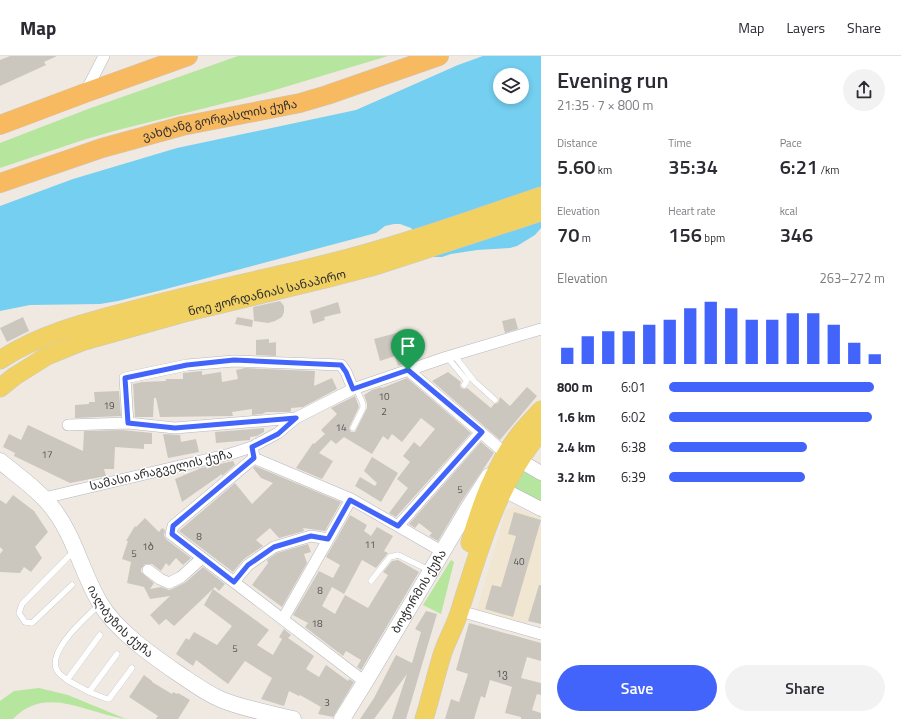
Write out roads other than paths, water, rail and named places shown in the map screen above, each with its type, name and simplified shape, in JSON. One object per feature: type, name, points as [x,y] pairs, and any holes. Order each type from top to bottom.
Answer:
[{"type":"highway","points":[[0,125],[85,92],[188,56]]},
{"type":"highway","name":"ვახტანგ გორგასლის ქუჩა","points":[[0,183],[62,161],[182,126],[321,97],[439,56]]},
{"type":"main road","name":"ნოე ჟორდანიას სანაპირო","points":[[0,388],[15,376],[47,356],[84,341],[184,313],[375,266],[416,245],[541,196]]},
{"type":"main road","name":"ნოე ჟორდანიას სანაპირო","points":[[0,360],[31,342],[84,323],[181,297],[416,245],[541,212]]},
{"type":"main road","points":[[443,652],[450,608],[480,509],[509,460],[519,435],[541,410]]},
{"type":"main road","points":[[424,719],[443,652],[460,611],[479,548],[504,490],[509,460],[541,431]]},
{"type":"main road","name":"ბოჭორმის ქუჩა","points":[[342,719],[482,486],[491,473],[509,460]]},
{"type":"main road","name":"იალბუზის ქუჩა","points":[[0,461],[44,498],[60,519],[76,549],[100,604],[116,623],[146,650],[210,694],[239,705],[293,719]]},
{"type":"street","points":[[85,92],[104,56]]},
{"type":"street","name":"სამასი არაგველის ქუჩა","points":[[44,498],[230,454],[253,452],[278,434],[296,418],[355,388],[450,356],[541,329]]},
{"type":"street","points":[[128,423],[125,378],[187,365],[234,360],[341,365],[355,388]]},
{"type":"street","points":[[408,370],[482,432],[509,460],[541,473]]},
{"type":"street","points":[[68,425],[128,423],[175,428],[296,418]]},
{"type":"street","points":[[398,526],[482,432]]},
{"type":"street","points":[[365,682],[172,534],[173,526],[253,452],[350,500],[443,552]]},
{"type":"street","points":[[504,490],[541,509]]},
{"type":"street","points":[[283,619],[350,500]]},
{"type":"street","points":[[234,582],[248,565],[274,547],[311,536],[328,539]]},
{"type":"street","points":[[148,570],[160,579],[169,583],[181,577],[202,558]]},
{"type":"street","points":[[460,611],[541,634]]},
{"type":"lane","points":[[450,356],[467,381],[464,385]]},
{"type":"lane","points":[[450,356],[495,400]]},
{"type":"lane","points":[[353,428],[363,408],[363,404],[355,388]]},
{"type":"lane","points":[[72,585],[32,623],[25,622],[19,613],[22,604],[76,549]]},
{"type":"lane","points":[[371,581],[390,558],[398,555],[431,571]]},
{"type":"lane","points":[[100,604],[67,636],[60,646],[56,661],[57,671],[67,680],[106,699],[109,698],[132,668]]},
{"type":"lane","points":[[67,680],[100,636]]},
{"type":"lane","points":[[89,692],[117,654]]},
{"type":"water","points":[[483,56],[541,56],[541,228],[535,235],[517,246],[510,248],[477,250],[435,257],[430,255],[411,228],[400,224],[394,224],[385,226],[376,233],[118,301],[100,304],[30,305],[0,311],[0,206],[73,179],[177,148],[356,110],[458,65]]}]
